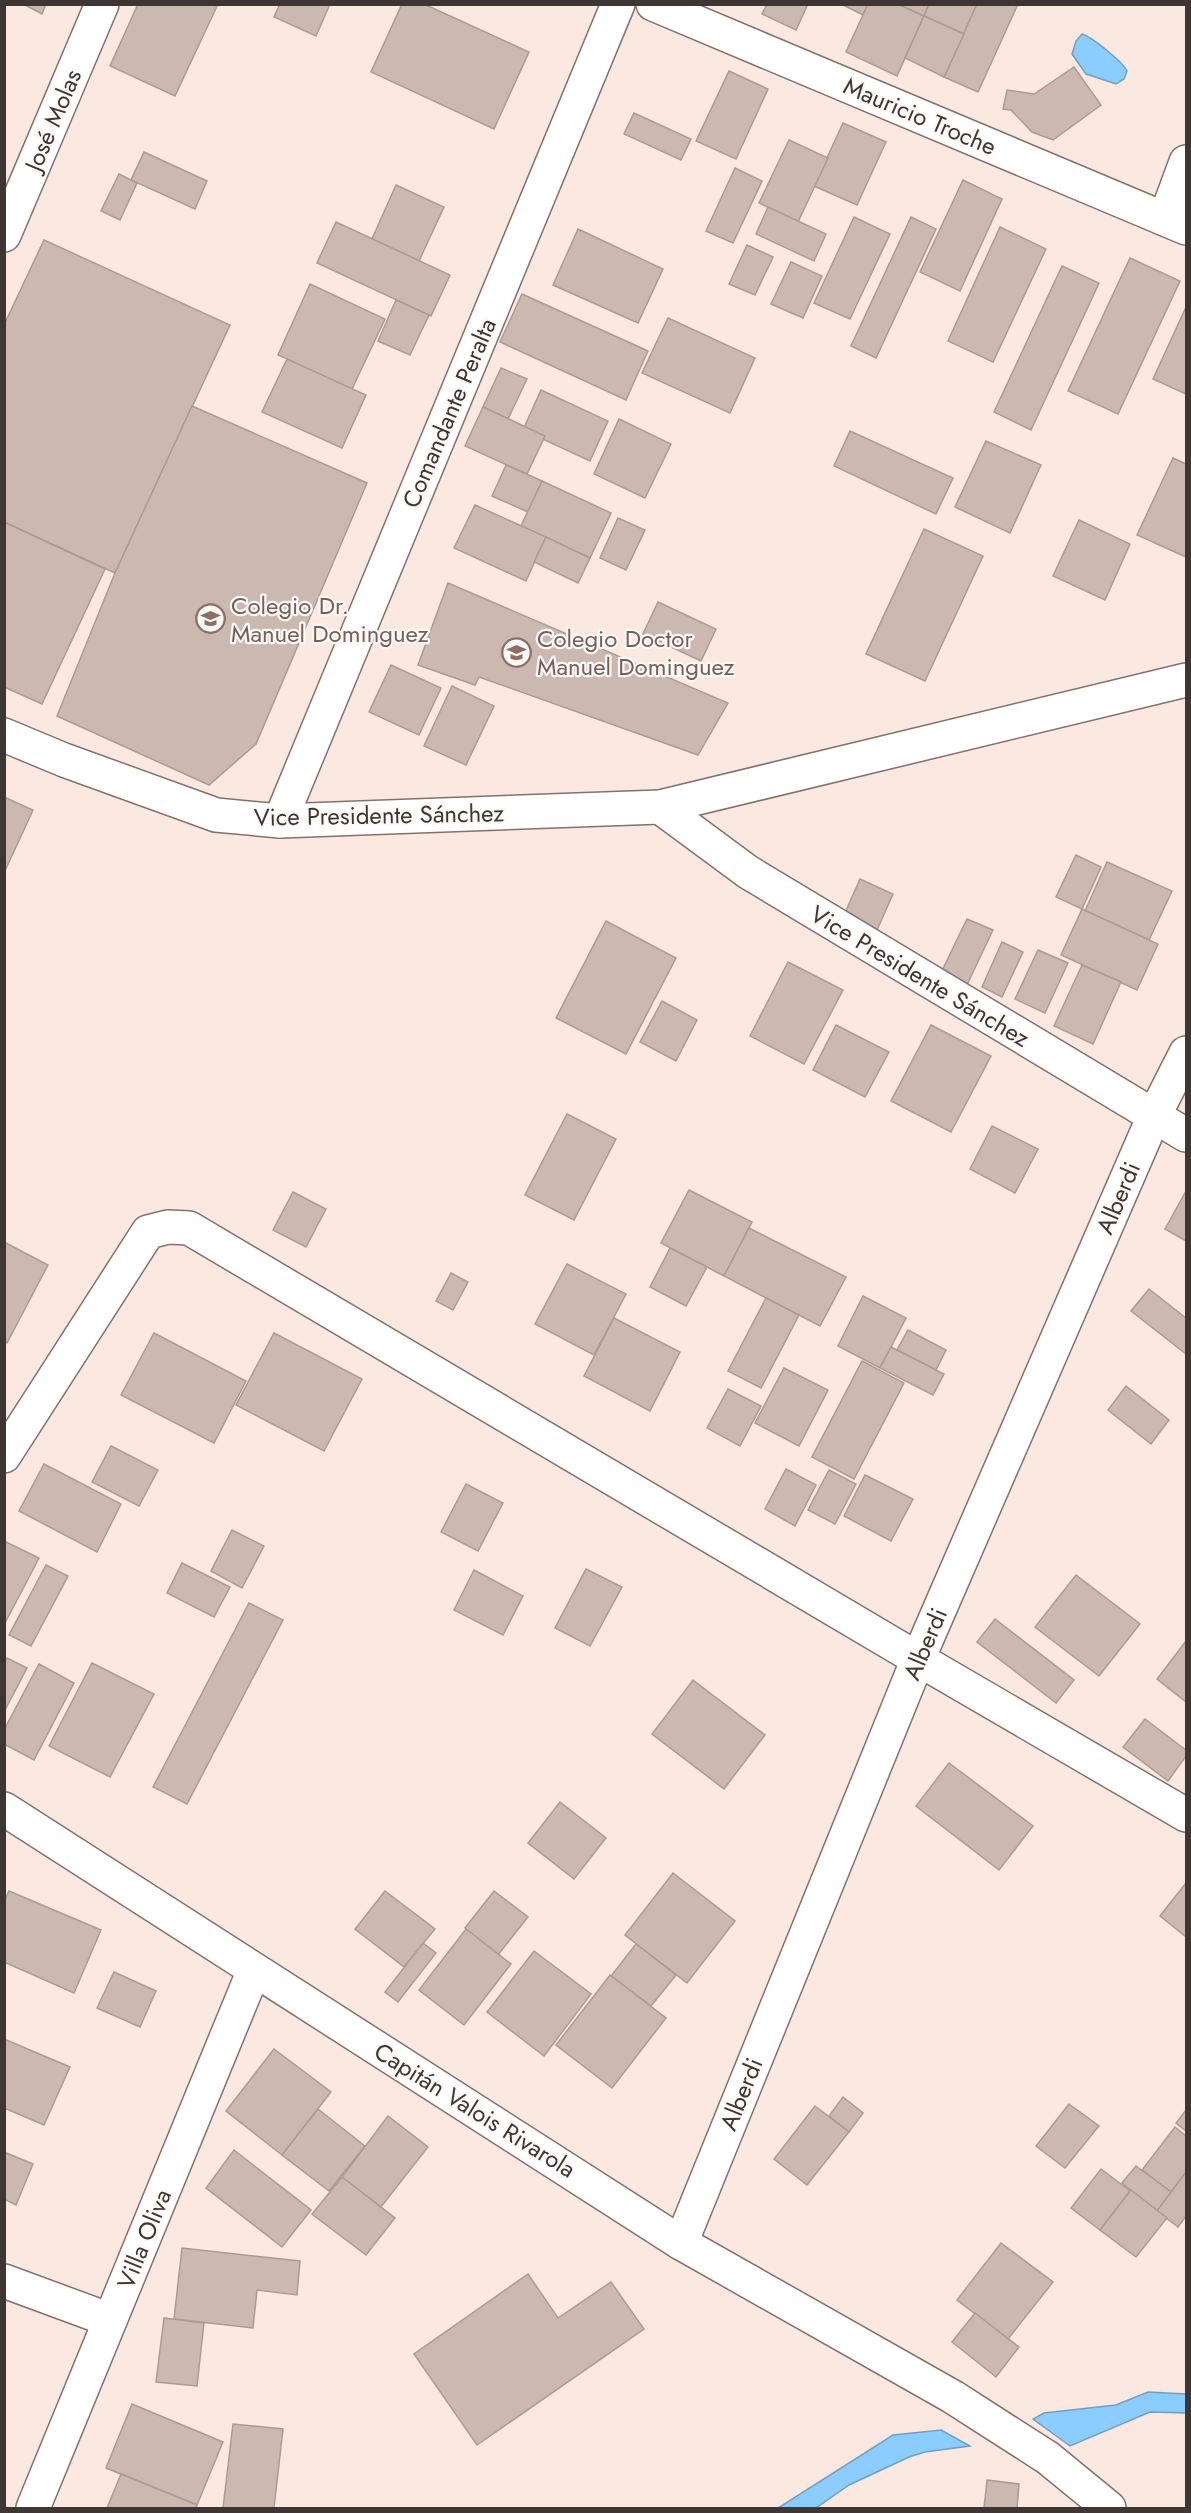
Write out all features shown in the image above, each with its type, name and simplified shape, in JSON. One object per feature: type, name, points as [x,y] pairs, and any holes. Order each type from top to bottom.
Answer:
[{"type":"street","name":"José Molas","points":[[4,235],[102,4]]},
{"type":"street","name":"Comandante Peralta","points":[[280,821],[618,4]]},
{"type":"street","name":"Mauricio Troche","points":[[653,4],[1176,224]]},
{"type":"street","points":[[1176,224],[1186,162]]},
{"type":"street","name":"Vice Presidente Sánchez","points":[[4,735],[64,760],[216,815],[280,821],[660,807],[1186,680]]},
{"type":"street","name":"Vice Presidente Sánchez","points":[[660,807],[748,872],[1186,1135]]},
{"type":"street","name":"Alberdi","points":[[681,2243],[918,1659],[1154,1116],[1186,1053]]},
{"type":"street","points":[[4,1456],[148,1232],[168,1227],[189,1228],[1186,1815]]},
{"type":"street","name":"Capitán Valois Rivarola","points":[[4,1809],[681,2243],[953,2397],[1048,2458],[1109,2508]]},
{"type":"street","name":"Villa Oliva","points":[[33,2508],[254,1970]]},
{"type":"street","points":[[4,2281],[110,2320]]},
{"type":"water","points":[[1082,34],[1100,45],[1120,62],[1127,71],[1124,79],[1116,84],[1086,74],[1072,54],[1076,41]]},
{"type":"water","points":[[1148,2392],[1186,2394],[1186,2413],[1150,2412],[1070,2446],[1033,2419],[1044,2413],[1116,2405]]},
{"type":"water","points":[[941,2430],[970,2446],[925,2452],[909,2457],[849,2485],[816,2508],[778,2508],[893,2435]]},
{"type":"building","points":[[23,4],[46,4],[42,14]]},
{"type":"building","points":[[138,4],[218,4],[175,96],[110,66]]},
{"type":"building","points":[[280,4],[330,4],[316,36],[274,17]]},
{"type":"building","points":[[402,4],[424,4],[529,52],[494,129],[371,72]]},
{"type":"building","points":[[767,4],[808,4],[796,30],[762,14]]},
{"type":"building","points":[[841,4],[868,4],[863,15]]},
{"type":"building","points":[[868,4],[898,4],[924,16],[897,76],[846,52]]},
{"type":"building","points":[[898,4],[929,4],[924,16]]},
{"type":"building","points":[[929,4],[977,4],[964,34],[924,16]]},
{"type":"building","points":[[977,4],[1018,4],[978,92],[944,77]]},
{"type":"building","points":[[924,16],[964,34],[944,77],[905,58]]},
{"type":"building","points":[[1074,67],[1101,105],[1053,140],[1032,132],[1011,110],[1003,109],[1007,90],[1034,94]]},
{"type":"building","points":[[729,71],[768,89],[736,159],[696,141]]},
{"type":"building","points":[[634,113],[691,139],[681,160],[624,134]]},
{"type":"building","points":[[843,123],[886,142],[857,205],[814,186]]},
{"type":"building","points":[[789,140],[828,158],[798,222],[759,203]]},
{"type":"building","points":[[144,152],[207,181],[195,209],[131,180]]},
{"type":"building","points":[[735,168],[762,181],[733,243],[706,231]]},
{"type":"building","points":[[119,174],[137,183],[120,220],[101,211]]},
{"type":"building","points":[[963,180],[1002,199],[960,291],[920,272]]},
{"type":"building","points":[[396,185],[444,207],[419,261],[372,239]]},
{"type":"building","points":[[768,207],[826,234],[814,261],[756,234]]},
{"type":"building","points":[[854,217],[890,234],[850,319],[814,303]]},
{"type":"building","points":[[911,217],[936,229],[876,358],[851,346]]},
{"type":"building","points":[[336,222],[450,275],[431,316],[317,263]]},
{"type":"building","points":[[1000,227],[1046,249],[993,362],[948,341]]},
{"type":"building","points":[[578,229],[663,269],[638,323],[553,285]]},
{"type":"building","points":[[44,240],[230,325],[115,573],[4,522],[4,325]]},
{"type":"building","points":[[747,245],[773,257],[755,295],[729,284]]},
{"type":"building","points":[[1130,258],[1180,281],[1118,414],[1068,391]]},
{"type":"building","points":[[791,262],[822,276],[803,318],[771,304]]},
{"type":"building","points":[[1062,266],[1099,283],[1031,430],[994,412]]},
{"type":"building","points":[[310,284],[385,319],[352,389],[278,355]]},
{"type":"building","points":[[522,294],[648,351],[626,400],[500,342]]},
{"type":"building","points":[[396,300],[429,315],[410,355],[378,341]]},
{"type":"building","points":[[1186,307],[1186,394],[1153,379]]},
{"type":"building","points":[[668,318],[755,358],[730,413],[642,373]]},
{"type":"building","points":[[287,359],[366,395],[342,448],[262,412]]},
{"type":"building","points":[[501,368],[527,379],[508,419],[483,407]]},
{"type":"building","points":[[541,390],[608,421],[590,461],[523,430]]},
{"type":"building","points":[[192,406],[367,483],[256,744],[209,785],[57,716],[115,573]]},
{"type":"building","points":[[483,407],[545,436],[527,474],[465,446]]},
{"type":"building","points":[[619,419],[671,444],[645,498],[594,474]]},
{"type":"building","points":[[850,431],[953,478],[936,514],[834,466]]},
{"type":"building","points":[[986,441],[1041,465],[1010,533],[955,507]]},
{"type":"building","points":[[1173,458],[1186,464],[1186,557],[1137,535]]},
{"type":"building","points":[[506,465],[542,481],[528,512],[492,496]]},
{"type":"building","points":[[542,481],[611,513],[590,558],[521,526]]},
{"type":"building","points":[[475,505],[546,537],[526,581],[454,548]]},
{"type":"building","points":[[618,518],[645,530],[626,570],[600,558]]},
{"type":"building","points":[[1079,520],[1130,544],[1105,600],[1053,576]]},
{"type":"building","points":[[4,522],[105,569],[42,704],[4,687]]},
{"type":"building","points":[[924,529],[983,556],[925,681],[866,654]]},
{"type":"building","points":[[546,537],[590,558],[578,583],[534,562]]},
{"type":"building","name":"Colegio Doctor Manuel Dominguez","points":[[448,583],[728,703],[698,755],[479,677],[475,685],[418,665]]},
{"type":"building","points":[[658,602],[716,629],[701,661],[643,634]]},
{"type":"building","points":[[391,665],[441,688],[419,735],[369,712]]},
{"type":"building","points":[[452,686],[494,706],[466,765],[424,746]]},
{"type":"building","points":[[4,797],[33,810],[4,873]]},
{"type":"building","points":[[1076,855],[1101,867],[1082,909],[1056,897]]},
{"type":"building","points":[[1107,862],[1172,891],[1149,940],[1085,911]]},
{"type":"building","points":[[860,879],[893,894],[877,930],[844,915]]},
{"type":"building","points":[[1082,909],[1158,944],[1137,990],[1061,955]]},
{"type":"building","points":[[967,919],[993,930],[965,989],[939,977]]},
{"type":"building","points":[[606,921],[676,958],[626,1054],[556,1018]]},
{"type":"building","points":[[1002,942],[1023,952],[1002,997],[982,987]]},
{"type":"building","points":[[1038,950],[1068,963],[1045,1013],[1015,999]]},
{"type":"building","points":[[788,962],[843,990],[804,1064],[750,1036]]},
{"type":"building","points":[[1082,965],[1121,982],[1093,1044],[1054,1026]]},
{"type":"building","points":[[662,1001],[697,1020],[676,1061],[640,1042]]},
{"type":"building","points":[[836,1025],[889,1052],[865,1097],[813,1070]]},
{"type":"building","points":[[931,1025],[991,1056],[951,1132],[891,1101]]},
{"type":"building","points":[[567,1114],[616,1139],[574,1220],[525,1195]]},
{"type":"building","points":[[992,1126],[1038,1149],[1015,1193],[970,1169]]},
{"type":"building","points":[[689,1190],[752,1222],[724,1276],[661,1243]]},
{"type":"building","points":[[1186,1191],[1186,1241],[1165,1229]]},
{"type":"building","points":[[293,1192],[326,1209],[306,1247],[273,1230]]},
{"type":"building","points":[[749,1228],[846,1277],[820,1326],[724,1276]]},
{"type":"building","points":[[4,1242],[48,1265],[7,1343],[4,1341]]},
{"type":"building","points":[[670,1248],[707,1267],[686,1306],[650,1287]]},
{"type":"building","points":[[567,1264],[626,1294],[594,1355],[535,1324]]},
{"type":"building","points":[[451,1273],[468,1282],[453,1310],[436,1301]]},
{"type":"building","points":[[1149,1289],[1186,1318],[1186,1354],[1131,1311]]},
{"type":"building","points":[[863,1296],[906,1318],[880,1368],[838,1346]]},
{"type":"building","points":[[766,1298],[799,1315],[761,1388],[728,1371]]},
{"type":"building","points":[[614,1318],[680,1352],[650,1411],[584,1376]]},
{"type":"building","points":[[908,1330],[946,1350],[936,1370],[897,1350]]},
{"type":"building","points":[[154,1333],[246,1381],[214,1443],[121,1395]]},
{"type":"building","points":[[274,1333],[362,1379],[324,1451],[236,1405]]},
{"type":"building","points":[[891,1347],[944,1374],[933,1395],[880,1368]]},
{"type":"building","points":[[862,1361],[904,1383],[854,1479],[812,1457]]},
{"type":"building","points":[[784,1368],[828,1390],[799,1446],[755,1423]]},
{"type":"building","points":[[1126,1386],[1169,1420],[1151,1444],[1108,1410]]},
{"type":"building","points":[[728,1389],[761,1406],[740,1446],[707,1428]]},
{"type":"building","points":[[111,1446],[158,1470],[139,1506],[92,1482]]},
{"type":"building","points":[[44,1464],[121,1504],[97,1552],[19,1511]]},
{"type":"building","points":[[786,1469],[816,1485],[795,1526],[765,1509]]},
{"type":"building","points":[[829,1470],[856,1484],[835,1524],[808,1510]]},
{"type":"building","points":[[865,1475],[913,1499],[891,1541],[844,1516]]},
{"type":"building","points":[[466,1484],[503,1503],[478,1551],[441,1532]]},
{"type":"building","points":[[232,1530],[264,1546],[242,1588],[211,1571]]},
{"type":"building","points":[[4,1541],[39,1558],[4,1625]]},
{"type":"building","points":[[182,1563],[230,1587],[214,1617],[167,1593]]},
{"type":"building","points":[[46,1565],[68,1576],[31,1646],[9,1635]]},
{"type":"building","points":[[586,1569],[622,1587],[590,1646],[555,1628]]},
{"type":"building","points":[[474,1570],[523,1596],[503,1635],[454,1610]]},
{"type":"building","points":[[1076,1575],[1140,1624],[1099,1676],[1035,1627]]},
{"type":"building","points":[[249,1603],[283,1620],[187,1804],[153,1787]]},
{"type":"building","points":[[995,1619],[1074,1680],[1056,1703],[977,1642]]},
{"type":"building","points":[[1186,1641],[1186,1702],[1157,1679]]},
{"type":"building","points":[[7,1658],[27,1668],[4,1712],[4,1663]]},
{"type":"building","points":[[92,1663],[154,1694],[110,1777],[49,1746]]},
{"type":"building","points":[[39,1664],[74,1683],[34,1760],[4,1744],[4,1730]]},
{"type":"building","points":[[693,1680],[765,1735],[724,1789],[652,1734]]},
{"type":"building","points":[[1145,1719],[1186,1750],[1186,1756],[1168,1781],[1123,1747]]},
{"type":"building","points":[[949,1763],[1033,1826],[999,1870],[916,1806]]},
{"type":"building","points":[[560,1802],[606,1838],[574,1879],[528,1843]]},
{"type":"building","points":[[673,1873],[735,1921],[687,1983],[625,1935]]},
{"type":"building","points":[[1186,1883],[1186,1937],[1160,1916]]},
{"type":"building","points":[[9,1891],[101,1930],[74,1993],[4,1962],[4,1902]]},
{"type":"building","points":[[385,1891],[435,1929],[404,1967],[355,1929]]},
{"type":"building","points":[[494,1891],[528,1917],[498,1955],[465,1928]]},
{"type":"building","points":[[466,1929],[511,1964],[464,2025],[419,1990]]},
{"type":"building","points":[[423,1943],[436,1953],[398,2002],[385,1992]]},
{"type":"building","points":[[636,1944],[676,1975],[651,2006],[611,1976]]},
{"type":"building","points":[[534,1951],[591,1994],[544,2056],[487,2012]]},
{"type":"building","points":[[114,1972],[156,1991],[140,2027],[97,2008]]},
{"type":"building","points":[[610,1975],[666,2018],[612,2088],[556,2045]]},
{"type":"building","points":[[4,2039],[70,2067],[44,2125],[4,2108]]},
{"type":"building","points":[[274,2049],[331,2092],[282,2155],[226,2111]]},
{"type":"building","points":[[843,2097],[863,2113],[849,2132],[829,2116]]},
{"type":"building","points":[[1069,2104],[1099,2126],[1065,2168],[1036,2146]]},
{"type":"building","points":[[815,2106],[849,2132],[807,2185],[774,2159]]},
{"type":"building","points":[[318,2109],[365,2146],[329,2191],[282,2155]]},
{"type":"building","points":[[1186,2110],[1186,2131],[1176,2123]]},
{"type":"building","points":[[388,2116],[428,2147],[381,2207],[342,2177]]},
{"type":"building","points":[[1175,2127],[1186,2136],[1186,2172],[1171,2192],[1142,2170]]},
{"type":"building","points":[[234,2150],[311,2210],[282,2247],[206,2188]]},
{"type":"building","points":[[4,2152],[33,2164],[16,2205],[4,2199]]},
{"type":"building","points":[[1136,2166],[1171,2192],[1157,2211],[1122,2183]]},
{"type":"building","points":[[1101,2169],[1130,2191],[1100,2230],[1071,2208]]},
{"type":"building","points":[[1186,2172],[1186,2216],[1178,2227],[1157,2211]]},
{"type":"building","points":[[342,2177],[395,2218],[366,2255],[312,2214]]},
{"type":"building","points":[[1131,2190],[1167,2218],[1136,2257],[1100,2230]]},
{"type":"building","points":[[1001,2243],[1053,2282],[1008,2339],[957,2300]]},
{"type":"building","points":[[182,2248],[300,2261],[297,2295],[257,2290],[253,2328],[174,2319]]},
{"type":"building","points":[[528,2274],[558,2318],[611,2282],[644,2329],[477,2445],[414,2354]]},
{"type":"building","points":[[975,2313],[1019,2347],[996,2377],[952,2342]]},
{"type":"building","points":[[164,2318],[204,2323],[197,2386],[156,2382]]},
{"type":"building","points":[[132,2404],[223,2442],[197,2505],[106,2468]]},
{"type":"building","points":[[233,2424],[283,2429],[274,2508],[223,2508]]},
{"type":"building","points":[[121,2474],[197,2505],[196,2508],[107,2508]]},
{"type":"building","points":[[987,2480],[1019,2484],[1017,2508],[984,2508]]},
{"type":"place","name":"Colegio Dr. Manuel Dominguez","points":[[210,619]]},
{"type":"place","name":"Colegio Doctor Manuel Dominguez","points":[[516,652]]}]
